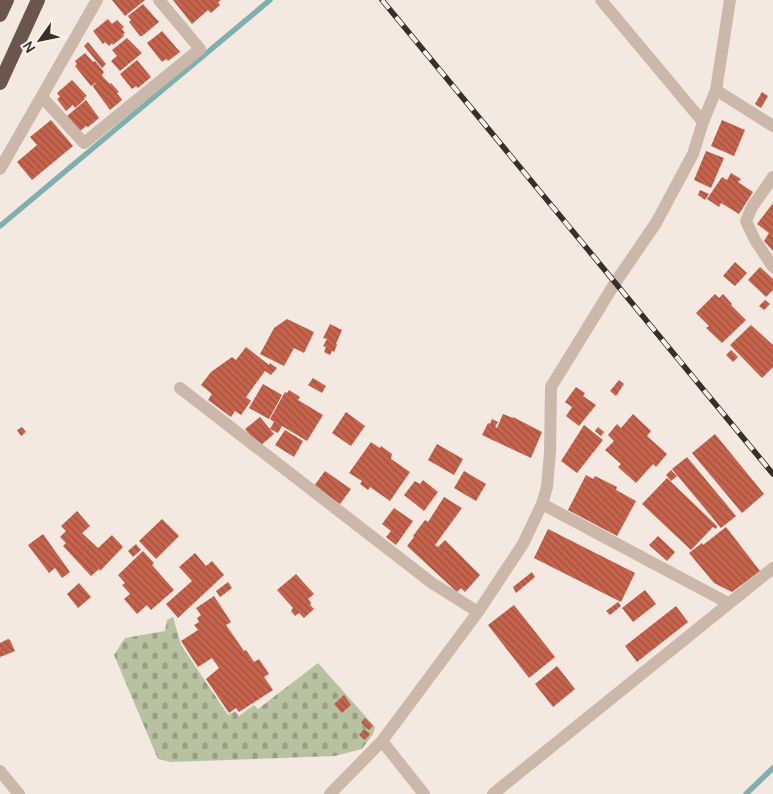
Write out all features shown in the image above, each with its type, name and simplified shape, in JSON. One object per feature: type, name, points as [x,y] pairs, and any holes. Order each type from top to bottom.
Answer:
[{"type":"highway","points":[[0,15],[7,0]]},
{"type":"highway","points":[[0,83],[38,0]]},
{"type":"street","points":[[0,169],[96,0]]},
{"type":"street","points":[[42,97],[84,143],[200,49],[159,0]]},
{"type":"street","points":[[601,0],[703,122]]},
{"type":"street","points":[[330,794],[382,741],[478,612],[523,544],[542,504],[547,487],[550,452],[551,388],[615,283],[656,222],[692,154],[716,90],[730,0]]},
{"type":"street","points":[[716,90],[773,126]]},
{"type":"street","points":[[773,177],[752,207],[746,221],[754,240],[773,267]]},
{"type":"street","points":[[180,388],[432,583],[478,612]]},
{"type":"street","points":[[542,504],[728,604]]},
{"type":"street","points":[[493,794],[773,568]]},
{"type":"street","points":[[382,741],[424,794]]},
{"type":"street","points":[[0,771],[19,794]]},
{"type":"green space","points":[[173,617],[181,645],[228,715],[235,711],[239,716],[254,705],[258,709],[318,663],[375,727],[373,734],[362,749],[335,756],[171,762],[158,759],[114,655],[125,638],[165,631],[167,620]]},
{"type":"building","points":[[112,0],[145,0],[125,16]]},
{"type":"building","points":[[173,0],[221,0],[218,2],[220,5],[211,13],[208,10],[192,24]]},
{"type":"building","points":[[143,4],[159,22],[140,36],[129,22],[131,20],[128,16]]},
{"type":"building","points":[[108,19],[112,24],[117,20],[124,27],[122,29],[125,33],[113,45],[112,43],[109,46],[105,42],[103,44],[93,31]]},
{"type":"building","points":[[162,31],[180,52],[168,61],[166,59],[162,62],[147,43]]},
{"type":"building","points":[[127,38],[142,53],[120,71],[111,61],[117,56],[112,50]]},
{"type":"building","points":[[88,42],[106,64],[102,68],[84,46]]},
{"type":"building","points":[[85,53],[93,62],[95,61],[104,72],[103,77],[119,92],[117,93],[122,100],[110,110],[93,86],[97,82],[91,86],[75,66],[77,64],[75,61]]},
{"type":"building","points":[[137,60],[151,77],[138,88],[136,86],[132,89],[120,74]]},
{"type":"building","points":[[72,80],[87,96],[75,108],[73,105],[66,111],[57,99],[60,97],[57,93]]},
{"type":"building","points":[[762,92],[768,96],[761,108],[755,104]]},
{"type":"building","points":[[86,100],[99,118],[80,131],[67,116]]},
{"type":"building","points":[[51,120],[73,146],[32,180],[17,162],[37,145],[30,137]]},
{"type":"building","points":[[722,120],[745,130],[734,156],[711,146]]},
{"type":"building","points":[[706,151],[724,158],[711,188],[694,180]]},
{"type":"building","points":[[731,173],[741,179],[738,182],[753,192],[739,214],[721,203],[719,207],[707,199],[722,177],[727,180]]},
{"type":"building","points":[[700,190],[709,194],[705,200],[698,195]]},
{"type":"building","points":[[773,203],[773,251],[764,241],[769,233],[757,224]]},
{"type":"building","points":[[735,262],[747,273],[735,286],[723,276]]},
{"type":"building","points":[[760,267],[773,279],[773,290],[766,297],[748,280]]},
{"type":"building","points":[[715,294],[719,298],[723,294],[746,320],[722,343],[706,328],[709,326],[696,313]]},
{"type":"building","points":[[765,300],[770,304],[764,310],[759,306]]},
{"type":"building","points":[[287,319],[314,332],[304,353],[294,348],[284,366],[260,354],[274,328]]},
{"type":"building","points":[[330,324],[342,330],[334,352],[332,351],[330,355],[324,352],[326,347],[323,346],[327,339],[323,338]]},
{"type":"building","points":[[751,325],[773,345],[773,367],[762,378],[730,345]]},
{"type":"building","points":[[246,347],[269,365],[270,363],[277,368],[271,375],[265,371],[246,397],[251,401],[241,415],[235,411],[231,417],[208,400],[212,394],[201,385],[211,372],[232,357],[236,360]]},
{"type":"building","points":[[731,350],[738,357],[733,362],[726,355]]},
{"type":"building","points":[[313,378],[326,386],[322,393],[308,385]]},
{"type":"building","points":[[619,380],[624,384],[616,396],[610,391]]},
{"type":"building","points":[[263,384],[282,395],[269,419],[249,408]]},
{"type":"building","points":[[576,387],[585,393],[583,396],[596,405],[579,426],[566,416],[572,407],[565,402]]},
{"type":"building","points":[[289,390],[300,397],[298,400],[323,415],[307,441],[282,426],[278,433],[270,429],[274,422],[270,419],[285,392],[287,393]]},
{"type":"building","points":[[346,412],[365,426],[351,446],[332,433]]},
{"type":"building","points":[[503,414],[542,432],[531,458],[482,435],[492,419],[498,422],[495,427],[497,428]]},
{"type":"building","points":[[633,414],[651,431],[647,436],[667,454],[656,467],[653,464],[636,483],[618,467],[621,464],[605,450],[614,441],[608,435],[617,424],[621,428]]},
{"type":"building","points":[[260,417],[274,434],[260,446],[245,429]]},
{"type":"building","points":[[584,425],[603,440],[577,473],[561,461]]},
{"type":"building","points":[[22,427],[26,432],[21,436],[17,430]]},
{"type":"building","points":[[598,427],[604,432],[601,436],[595,431]]},
{"type":"building","points":[[285,430],[303,441],[294,457],[275,445]]},
{"type":"building","points":[[715,434],[764,494],[742,513],[692,453]]},
{"type":"building","points":[[371,442],[392,454],[391,459],[410,472],[390,501],[370,487],[368,490],[360,484],[362,481],[349,473]]},
{"type":"building","points":[[437,444],[463,459],[454,475],[428,460]]},
{"type":"building","points":[[687,457],[736,516],[721,528],[672,469]]},
{"type":"building","points":[[671,470],[677,476],[671,481],[666,475]]},
{"type":"building","points":[[325,471],[351,489],[340,504],[314,486]]},
{"type":"building","points":[[464,471],[486,484],[476,501],[454,488]]},
{"type":"building","points":[[586,475],[593,479],[595,476],[617,487],[616,490],[636,501],[617,536],[568,510]]},
{"type":"building","points":[[667,478],[717,526],[716,529],[713,527],[691,550],[642,504]]},
{"type":"building","points":[[423,480],[438,492],[424,511],[404,495],[415,481],[420,484]]},
{"type":"building","points":[[444,497],[462,508],[435,545],[438,547],[445,540],[480,575],[465,592],[461,588],[457,592],[407,546],[425,520],[428,522]]},
{"type":"building","points":[[394,508],[413,521],[396,545],[386,537],[391,531],[382,524]]},
{"type":"building","points":[[77,511],[90,526],[82,533],[98,548],[112,535],[123,547],[100,571],[99,569],[91,576],[63,546],[66,543],[60,537],[66,531],[61,526]]},
{"type":"building","points":[[162,519],[179,536],[156,559],[139,541]]},
{"type":"building","points":[[726,527],[760,571],[732,592],[714,583],[689,553],[702,543],[703,545]]},
{"type":"building","points":[[548,529],[635,573],[621,602],[534,558]]},
{"type":"building","points":[[43,534],[70,572],[62,578],[55,568],[49,573],[28,545]]},
{"type":"building","points":[[658,536],[675,552],[667,561],[649,545]]},
{"type":"building","points":[[136,544],[141,550],[133,557],[128,551]]},
{"type":"building","points":[[143,551],[154,563],[152,565],[174,590],[151,610],[147,605],[137,614],[124,599],[130,594],[122,585],[125,583],[118,575]]},
{"type":"building","points":[[195,553],[206,566],[212,561],[224,575],[178,618],[166,604],[192,581],[179,567]]},
{"type":"building","points":[[532,572],[535,577],[516,593],[513,587]]},
{"type":"building","points":[[296,574],[314,594],[308,599],[314,609],[304,618],[299,613],[295,616],[291,611],[293,608],[277,590]]},
{"type":"building","points":[[228,582],[232,588],[220,597],[216,591]]},
{"type":"building","points":[[79,583],[91,597],[78,608],[67,594]]},
{"type":"building","points":[[645,590],[656,604],[633,622],[622,608]]},
{"type":"building","points":[[214,596],[231,622],[226,625],[254,662],[259,659],[269,674],[264,677],[273,690],[239,712],[236,708],[229,713],[206,679],[219,668],[212,658],[198,667],[181,641],[198,630],[194,625],[199,622],[197,618],[201,615],[196,608]]},
{"type":"building","points":[[618,602],[621,606],[610,615],[606,611]]},
{"type":"building","points":[[514,605],[555,657],[529,678],[488,625]]},
{"type":"building","points":[[676,606],[688,622],[637,662],[625,646]]},
{"type":"building","points":[[8,639],[15,651],[0,657],[0,643]]},
{"type":"building","points":[[557,666],[575,689],[553,707],[535,684]]},
{"type":"building","points":[[344,695],[351,705],[342,713],[334,704]]},
{"type":"building","points":[[365,718],[373,726],[369,730],[361,722]]},
{"type":"building","points":[[364,729],[370,734],[365,740],[359,735]]},
{"type":"waterway","points":[[0,226],[270,0]]},
{"type":"waterway","points":[[746,794],[773,768]]},
{"type":"railway","points":[[382,0],[773,474]]}]
